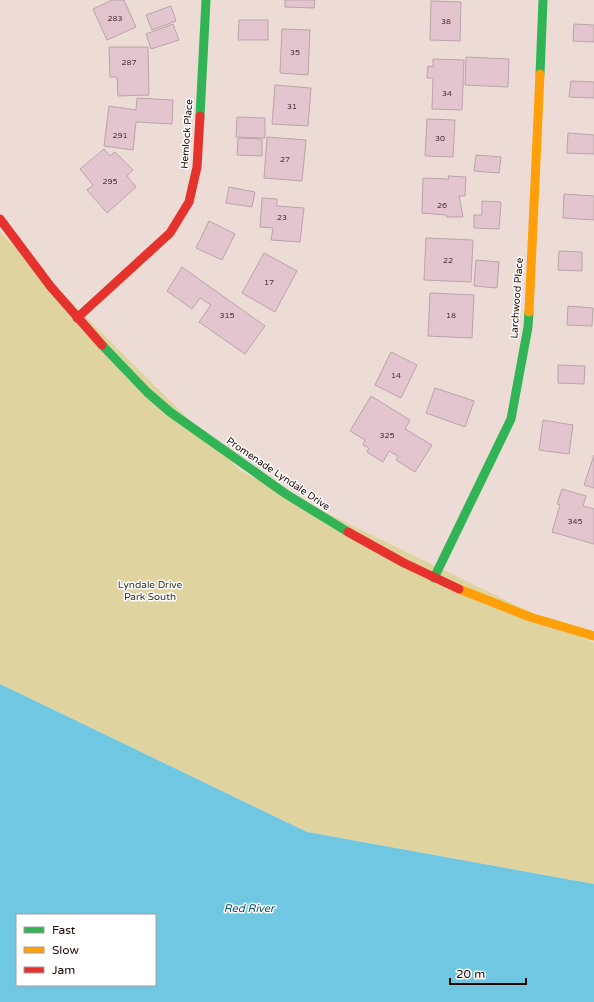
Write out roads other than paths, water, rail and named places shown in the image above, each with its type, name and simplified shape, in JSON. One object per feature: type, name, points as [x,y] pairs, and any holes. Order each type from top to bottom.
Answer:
[{"type":"street","name":"Hemlock Place","points":[[77,318],[170,233],[189,202],[197,167],[206,0]]},
{"type":"street","name":"Larchwood Place","points":[[434,578],[511,419],[528,327],[543,0]]},
{"type":"street","name":"Promenade Lyndale Drive","points":[[0,219],[30,260],[77,318],[148,393],[248,469],[343,531],[434,578],[530,617],[594,636]]},
{"type":"water","name":"Red River","points":[[0,684],[307,832],[594,884],[594,1002],[0,1002]]},
{"type":"park label","name":"Lyndale Drive Park South","points":[[150,590]]}]
